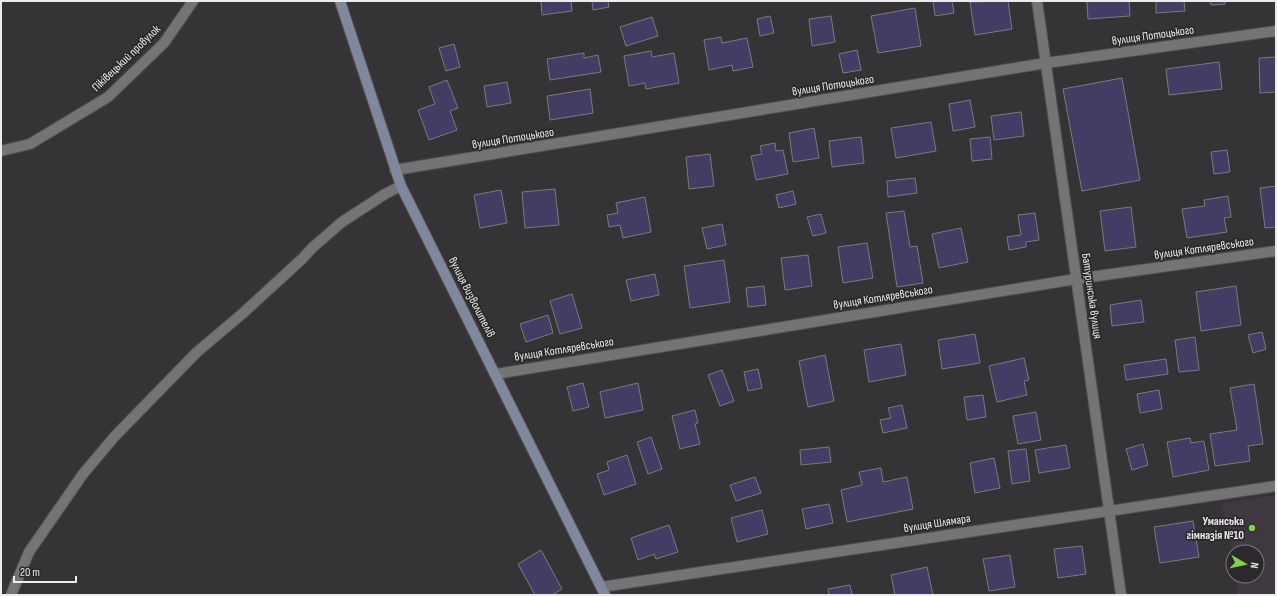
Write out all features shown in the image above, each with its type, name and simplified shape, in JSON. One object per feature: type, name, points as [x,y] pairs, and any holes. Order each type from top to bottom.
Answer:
[{"type":"main road","name":"вулиця Визволителів","points":[[340,1],[401,186],[603,591]]},
{"type":"street","name":"Піківецький провулок","points":[[1,151],[30,144],[108,97],[164,43],[192,1]]},
{"type":"street","name":"Батуринська вулиця","points":[[1037,1],[1122,595]]},
{"type":"street","name":"вулиця Потоцького","points":[[395,170],[1046,63],[1276,30]]},
{"type":"street","points":[[11,595],[29,552],[83,474],[115,436],[197,352],[302,260],[312,248],[342,222],[385,194],[401,186]]},
{"type":"street","name":"вулиця Котляревського","points":[[496,374],[1076,279],[1276,251]]},
{"type":"street","name":"вулиця Шлямара","points":[[603,591],[1109,510],[1276,486]]},
{"type":"shaded area","name":"Уманська гімназія №10","points":[[1276,495],[1276,595],[1237,595],[1236,584],[1265,584],[1265,544],[1231,544],[1222,503]]},
{"type":"building","points":[[541,1],[571,1],[572,11],[542,15]]},
{"type":"building","points":[[592,1],[608,1],[609,7],[593,10]]},
{"type":"building","points":[[933,1],[952,1],[954,13],[935,16]]},
{"type":"building","points":[[1008,1],[1012,29],[975,35],[970,2]]},
{"type":"building","points":[[1087,1],[1129,1],[1130,16],[1088,19]]},
{"type":"building","points":[[1156,1],[1184,1],[1185,11],[1156,13]]},
{"type":"building","points":[[1210,1],[1225,1],[1225,4],[1211,5]]},
{"type":"building","points":[[915,8],[921,46],[878,53],[871,16]]},
{"type":"building","points":[[770,16],[774,33],[760,36],[757,19]]},
{"type":"building","points":[[831,16],[835,42],[812,46],[809,19]]},
{"type":"building","points":[[652,17],[658,36],[626,46],[620,27]]},
{"type":"building","points":[[721,37],[722,43],[747,38],[753,67],[733,71],[732,65],[709,70],[704,40]]},
{"type":"building","points":[[454,44],[460,67],[446,71],[439,48]]},
{"type":"building","points":[[857,50],[861,70],[843,73],[839,54]]},
{"type":"building","points":[[651,51],[652,57],[674,53],[679,83],[646,89],[645,83],[629,86],[624,56]]},
{"type":"building","points":[[584,53],[584,58],[598,55],[601,72],[550,80],[547,59]]},
{"type":"building","points":[[1276,57],[1276,92],[1260,93],[1259,58]]},
{"type":"building","points":[[1219,62],[1222,89],[1169,95],[1166,69]]},
{"type":"building","points":[[1122,78],[1140,180],[1082,191],[1063,89]]},
{"type":"building","points":[[447,80],[458,108],[450,111],[457,130],[429,140],[418,110],[435,104],[429,87]]},
{"type":"building","points":[[507,82],[511,103],[487,107],[484,86]]},
{"type":"building","points":[[590,89],[593,113],[550,120],[547,96]]},
{"type":"building","points":[[970,100],[975,127],[953,131],[949,104]]},
{"type":"building","points":[[1021,112],[1024,136],[994,140],[991,116]]},
{"type":"building","points":[[931,122],[936,151],[896,158],[891,128]]},
{"type":"building","points":[[814,128],[819,158],[793,162],[789,133]]},
{"type":"building","points":[[861,137],[864,163],[832,167],[829,141]]},
{"type":"building","points":[[990,137],[992,159],[972,161],[970,139]]},
{"type":"building","points":[[775,143],[776,151],[783,150],[788,174],[756,180],[751,156],[762,154],[760,146]]},
{"type":"building","points":[[1227,150],[1230,172],[1214,174],[1211,152]]},
{"type":"building","points":[[710,154],[714,186],[689,189],[686,157]]},
{"type":"building","points":[[915,178],[917,193],[888,197],[887,181]]},
{"type":"building","points":[[1276,186],[1276,227],[1265,228],[1260,188]]},
{"type":"building","points":[[555,189],[559,225],[525,228],[522,192]]},
{"type":"building","points":[[501,190],[507,223],[480,228],[474,195]]},
{"type":"building","points":[[793,191],[796,204],[779,208],[776,195]]},
{"type":"building","points":[[1228,196],[1231,217],[1224,218],[1227,232],[1187,238],[1182,209],[1205,206],[1204,200]]},
{"type":"building","points":[[645,197],[651,232],[623,238],[620,225],[609,227],[607,215],[618,213],[616,203]]},
{"type":"building","points":[[1131,207],[1136,247],[1105,251],[1100,211]]},
{"type":"building","points":[[904,211],[910,247],[917,246],[923,283],[897,287],[886,213]]},
{"type":"building","points":[[1035,213],[1039,240],[1026,242],[1026,247],[1009,250],[1007,237],[1021,235],[1018,215]]},
{"type":"building","points":[[821,214],[826,233],[813,236],[807,217]]},
{"type":"building","points":[[722,224],[726,245],[707,249],[702,228]]},
{"type":"building","points":[[961,228],[968,262],[939,268],[932,234]]},
{"type":"building","points":[[867,243],[873,278],[843,283],[838,247]]},
{"type":"building","points":[[808,255],[812,286],[785,290],[781,258]]},
{"type":"building","points":[[724,260],[730,302],[690,308],[684,266]]},
{"type":"building","points":[[655,274],[659,295],[631,301],[626,280]]},
{"type":"building","points":[[764,286],[766,305],[748,307],[746,288]]},
{"type":"building","points":[[1236,286],[1241,325],[1201,331],[1196,292]]},
{"type":"building","points":[[572,294],[582,328],[560,334],[550,301]]},
{"type":"building","points":[[1141,300],[1144,322],[1112,326],[1110,305]]},
{"type":"building","points":[[548,315],[553,333],[526,342],[520,324]]},
{"type":"building","points":[[1262,332],[1266,349],[1253,353],[1248,335]]},
{"type":"building","points":[[975,334],[980,363],[942,369],[938,340]]},
{"type":"building","points":[[1195,337],[1199,370],[1179,372],[1175,340]]},
{"type":"building","points":[[901,344],[906,375],[869,382],[864,350]]},
{"type":"building","points":[[825,355],[834,401],[808,407],[799,361]]},
{"type":"building","points":[[1024,358],[1029,380],[1024,381],[1027,395],[997,402],[989,366]]},
{"type":"building","points":[[1166,359],[1168,374],[1126,380],[1124,365]]},
{"type":"building","points":[[758,369],[762,388],[748,391],[744,372]]},
{"type":"building","points":[[722,370],[734,401],[720,406],[708,375]]},
{"type":"building","points":[[583,383],[589,407],[573,411],[567,387]]},
{"type":"building","points":[[638,383],[643,410],[605,418],[600,392]]},
{"type":"building","points":[[1254,384],[1263,444],[1248,446],[1250,461],[1215,466],[1210,434],[1237,430],[1230,388]]},
{"type":"building","points":[[1159,390],[1162,409],[1140,413],[1137,394]]},
{"type":"building","points":[[983,395],[986,417],[967,420],[964,397]]},
{"type":"building","points":[[902,405],[907,428],[883,433],[880,420],[891,418],[888,408]]},
{"type":"building","points":[[695,410],[698,423],[695,424],[700,444],[680,449],[672,416]]},
{"type":"building","points":[[1036,412],[1041,440],[1018,444],[1013,416]]},
{"type":"building","points":[[651,437],[662,469],[648,474],[637,442]]},
{"type":"building","points":[[1190,438],[1191,443],[1204,441],[1209,470],[1173,477],[1167,442]]},
{"type":"building","points":[[1143,444],[1148,465],[1132,470],[1126,449]]},
{"type":"building","points":[[1066,445],[1070,468],[1039,473],[1035,450]]},
{"type":"building","points":[[829,447],[831,462],[801,465],[800,450]]},
{"type":"building","points":[[1026,449],[1030,481],[1012,484],[1008,451]]},
{"type":"building","points":[[627,455],[636,484],[604,495],[597,474],[609,470],[607,462]]},
{"type":"building","points":[[994,458],[1000,488],[975,493],[970,463]]},
{"type":"building","points":[[881,468],[883,482],[907,477],[913,509],[847,522],[841,490],[862,485],[859,472]]},
{"type":"building","points":[[755,477],[761,493],[736,501],[730,485]]},
{"type":"building","points":[[829,504],[833,523],[806,529],[802,509]]},
{"type":"building","points":[[762,510],[768,534],[737,542],[731,518]]},
{"type":"building","points":[[1193,521],[1199,557],[1160,563],[1154,527]]},
{"type":"building","points":[[669,525],[678,552],[656,559],[654,554],[638,560],[631,538]]},
{"type":"building","points":[[1082,546],[1086,574],[1058,578],[1054,549]]},
{"type":"building","points":[[541,550],[562,589],[552,595],[535,595],[518,564]]},
{"type":"building","points":[[1010,555],[1015,587],[989,591],[983,559]]},
{"type":"building","points":[[927,567],[933,595],[895,595],[891,575]]},
{"type":"building","points":[[850,585],[852,595],[829,595],[828,589]]},
{"type":"place","name":"Уманська гімназія №10","points":[[1252,528]]}]
